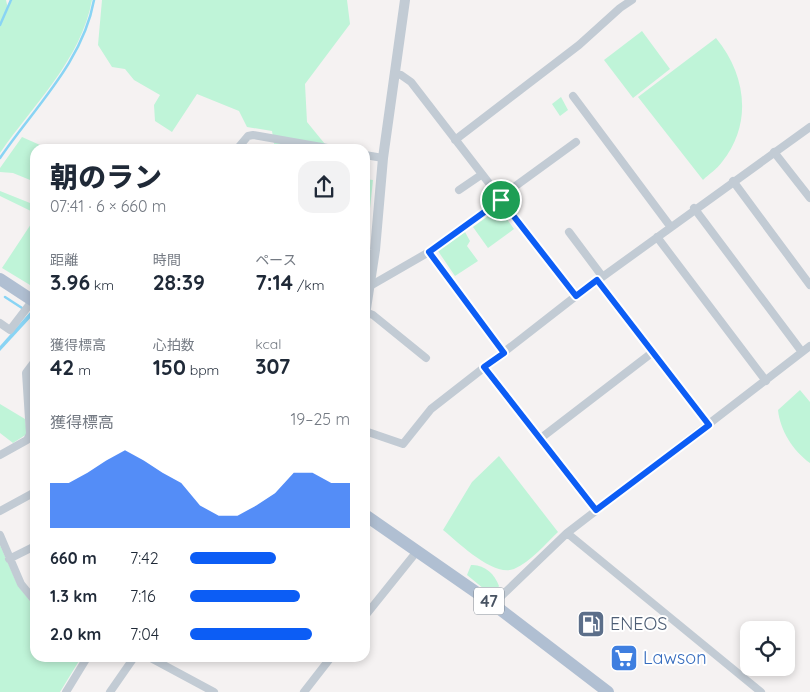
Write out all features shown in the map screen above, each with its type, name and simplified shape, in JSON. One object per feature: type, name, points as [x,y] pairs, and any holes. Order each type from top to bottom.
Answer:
[{"type":"main road","points":[[0,279],[30,298]]},
{"type":"main road","name":"47","points":[[370,518],[493,604],[608,692]]},
{"type":"street","points":[[370,286],[381,204],[383,158],[405,0]]},
{"type":"street","points":[[455,140],[579,45],[620,8],[632,0]]},
{"type":"street","points":[[394,74],[401,75],[411,82],[576,296]]},
{"type":"street","points":[[573,96],[670,226]]},
{"type":"street","points":[[370,433],[403,444],[431,409],[484,367],[694,208],[810,127]]},
{"type":"street","points":[[241,144],[248,136],[253,135],[304,144]]},
{"type":"street","points":[[370,286],[429,252],[576,142]]},
{"type":"street","points":[[774,152],[810,198]]},
{"type":"street","points":[[370,155],[383,158]]},
{"type":"street","points":[[459,190],[481,174]]},
{"type":"street","points":[[733,181],[810,285]]},
{"type":"street","points":[[694,208],[802,352]]},
{"type":"street","points":[[569,232],[653,352],[709,425]]},
{"type":"street","points":[[657,237],[766,381]]},
{"type":"street","points":[[429,252],[504,353]]},
{"type":"street","points":[[0,323],[10,330],[30,306]]},
{"type":"street","points":[[370,314],[373,314],[426,358]]},
{"type":"street","points":[[493,604],[567,533],[810,346]]},
{"type":"street","points":[[541,438],[653,352]]},
{"type":"street","points":[[484,367],[596,510]]},
{"type":"street","points":[[0,455],[27,440],[30,434],[26,373],[30,368]]},
{"type":"street","points":[[0,511],[30,495]]},
{"type":"street","points":[[567,533],[761,692]]},
{"type":"street","points":[[0,535],[21,584],[30,594]]},
{"type":"street","points":[[9,559],[30,548]]},
{"type":"street","points":[[370,610],[418,550]]},
{"type":"street","points":[[66,692],[84,662]]},
{"type":"street","points":[[110,692],[131,662]]},
{"type":"street","points":[[158,662],[214,692]]},
{"type":"street","points":[[304,692],[327,662]]},
{"type":"green space","points":[[0,0],[6,0],[8,9],[12,0],[92,0],[78,42],[67,62],[0,153]]},
{"type":"green space","points":[[102,0],[347,0],[350,24],[305,84],[307,122],[325,144],[274,144],[272,131],[247,127],[239,111],[197,94],[172,132],[155,121],[154,105],[160,95],[134,80],[125,69],[112,67],[98,45]]},
{"type":"green space","points":[[642,31],[670,69],[633,98],[604,60]]},
{"type":"green space","points":[[716,38],[734,67],[742,99],[742,116],[732,147],[720,165],[703,180],[638,97]]},
{"type":"green space","points":[[561,97],[568,110],[560,116],[552,104]]},
{"type":"green space","points":[[22,137],[38,144],[30,144],[30,180],[13,173],[0,172],[0,168]]},
{"type":"green space","points":[[370,180],[373,180],[370,208]]},
{"type":"green space","points":[[0,191],[30,203],[30,211],[0,196]]},
{"type":"green space","points":[[499,208],[514,229],[488,248],[473,227]]},
{"type":"green space","points":[[30,226],[30,285],[2,268]]},
{"type":"green space","points":[[465,232],[470,241],[467,246],[478,261],[455,276],[438,251]]},
{"type":"green space","points":[[800,390],[810,402],[810,463],[788,440],[779,418],[778,410]]},
{"type":"green space","points":[[0,404],[25,419],[27,434],[13,443],[0,433]]},
{"type":"green space","points":[[499,456],[558,532],[526,562],[514,569],[506,570],[487,564],[443,530],[472,482]]},
{"type":"green space","points":[[0,545],[18,586],[30,601],[30,662],[78,662],[60,692],[0,692]]},
{"type":"green space","points":[[471,565],[485,568],[492,574],[499,586],[496,591],[489,593],[467,575]]},
{"type":"water","points":[[30,312],[30,318],[0,351],[0,346]]},
{"type":"waterway","points":[[0,25],[11,0]]},
{"type":"waterway","points":[[0,158],[68,64],[88,23],[94,0]]},
{"type":"waterway","points":[[5,297],[22,308]]},
{"type":"place","name":"ENEOS","points":[[591,624]]},
{"type":"place","name":"Lawson","points":[[624,658]]},
{"type":"route","points":[[501,200],[576,296],[597,280],[709,425],[596,510],[484,367],[504,353],[429,252],[501,200]]}]
